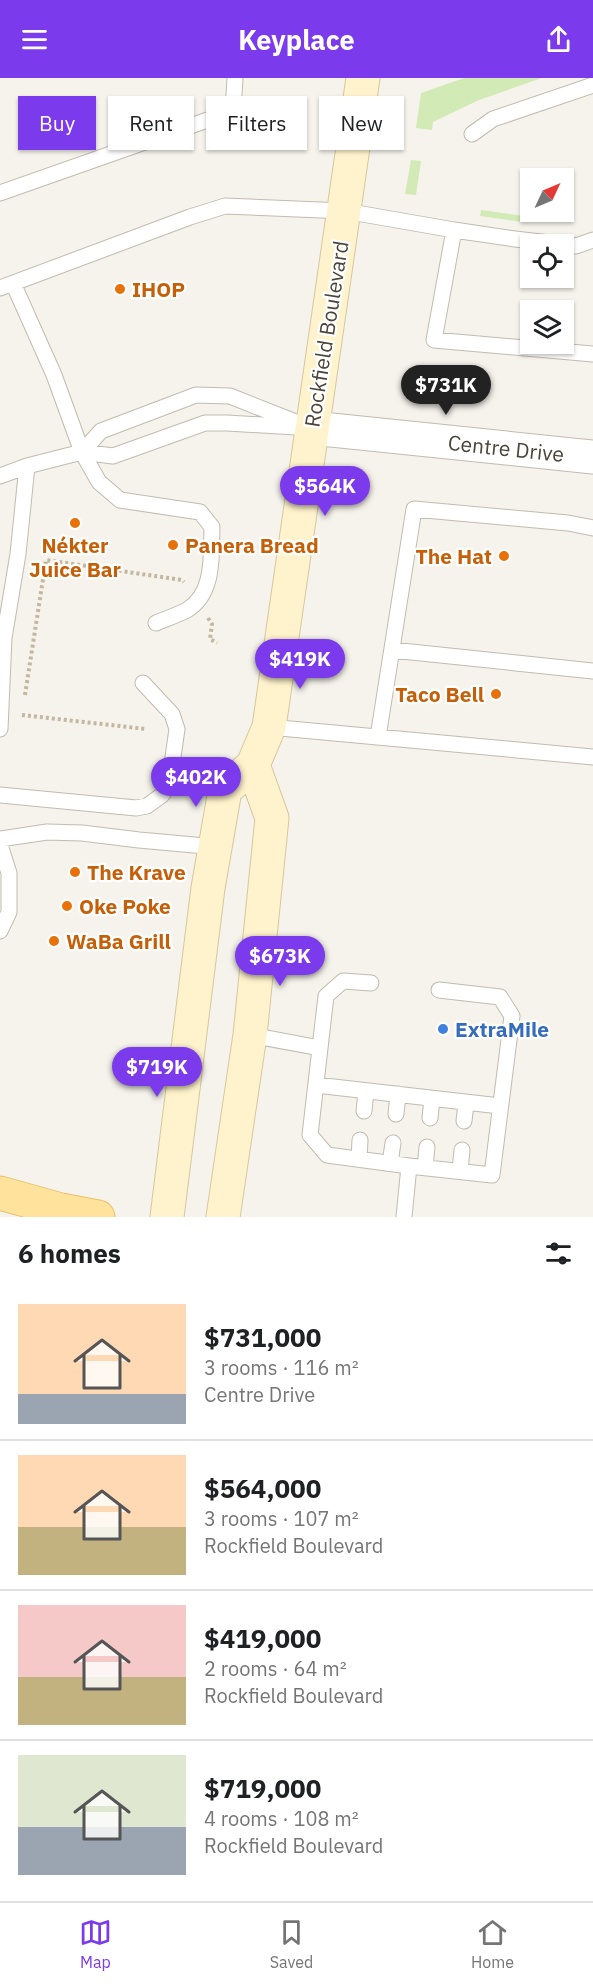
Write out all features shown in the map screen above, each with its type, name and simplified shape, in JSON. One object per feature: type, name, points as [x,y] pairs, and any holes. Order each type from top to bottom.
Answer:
[{"type":"main road","name":"Rockfield Boulevard","points":[[167,1217],[208,888],[225,790],[254,765],[269,727],[363,78]]},
{"type":"main road","points":[[223,1217],[250,1035],[272,818],[254,765]]},
{"type":"main road","points":[[0,1193],[61,1210],[98,1217]]},
{"type":"street","name":"Centre Drive","points":[[312,428],[593,457]]},
{"type":"lane","points":[[0,194],[233,111],[235,78]]},
{"type":"lane","points":[[472,134],[493,119],[593,85]]},
{"type":"lane","points":[[156,623],[188,609],[199,599],[210,577],[212,527],[200,512],[120,500],[99,482],[82,452],[54,375],[6,286],[189,217],[225,206],[345,211],[454,230],[576,246],[593,240]]},
{"type":"lane","points":[[454,230],[434,340],[593,354]]},
{"type":"lane","name":"Centre Drive","points":[[82,452],[100,431],[196,395],[230,396],[312,428]]},
{"type":"lane","name":"Centre Drive","points":[[82,452],[113,456],[205,423],[312,428]]},
{"type":"lane","points":[[0,476],[27,466],[82,452]]},
{"type":"lane","points":[[0,729],[4,638],[18,554],[27,466]]},
{"type":"lane","points":[[378,737],[414,509],[568,523],[593,528]]},
{"type":"lane","points":[[393,650],[593,670]]},
{"type":"lane","points":[[0,795],[136,808],[147,806],[162,795],[169,785],[177,729],[171,714],[143,683]]},
{"type":"lane","points":[[269,727],[593,757]]},
{"type":"lane","points":[[0,839],[47,832],[82,833],[216,847]]},
{"type":"lane","points":[[0,845],[9,873],[9,912],[0,931]]},
{"type":"lane","points":[[371,983],[343,981],[326,996],[310,1135],[327,1155],[492,1175],[512,1016],[501,997],[439,990]]},
{"type":"lane","points":[[250,1035],[320,1048]]},
{"type":"lane","points":[[315,1084],[500,1107]]},
{"type":"lane","points":[[364,1111],[366,1090]]},
{"type":"lane","points":[[396,1114],[398,1094]]},
{"type":"lane","points":[[430,1118],[432,1099]]},
{"type":"lane","points":[[464,1121],[466,1103]]},
{"type":"lane","points":[[358,1159],[360,1140]]},
{"type":"lane","points":[[390,1163],[393,1143]]},
{"type":"lane","points":[[425,1167],[427,1147]]},
{"type":"lane","points":[[460,1172],[462,1150]]},
{"type":"lane","points":[[404,1217],[409,1166]]},
{"type":"path","points":[[146,729],[22,715],[46,560],[182,580],[188,589]]},
{"type":"path","points":[[206,615],[212,624],[210,639],[217,643]]},
{"type":"green space","points":[[464,78],[542,78],[479,100],[433,122],[432,130],[416,128],[421,93]]},
{"type":"green space","points":[[411,160],[421,161],[416,195],[405,194]]},
{"type":"green space","points":[[481,210],[520,215],[520,222],[480,216]]},
{"type":"place","name":"IHOP","points":[[120,289]]},
{"type":"place","name":"Nékter Juice Bar","points":[[75,523]]},
{"type":"place","name":"Panera Bread","points":[[173,545]]},
{"type":"place","name":"The Hat","points":[[504,556]]},
{"type":"place","name":"Taco Bell","points":[[496,694]]},
{"type":"place","name":"The Krave","points":[[75,872]]},
{"type":"place","name":"Oke Poke","points":[[67,906]]},
{"type":"place","name":"WaBa Grill","points":[[54,941]]},
{"type":"place","name":"ExtraMile","points":[[443,1029]]}]
